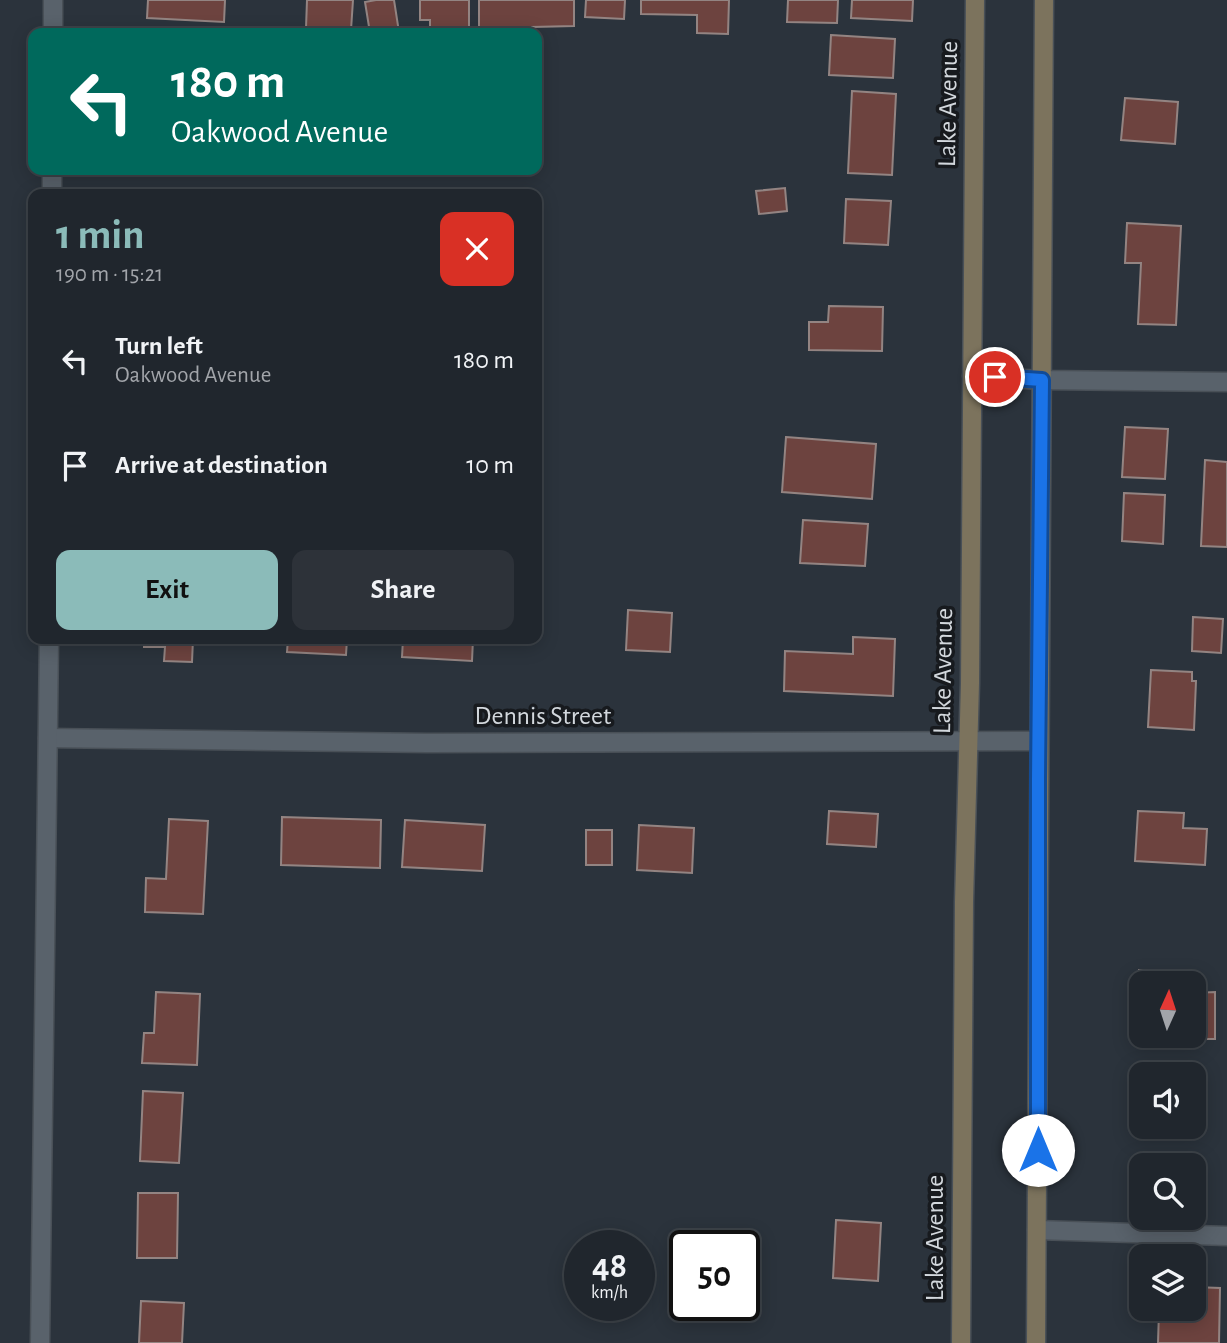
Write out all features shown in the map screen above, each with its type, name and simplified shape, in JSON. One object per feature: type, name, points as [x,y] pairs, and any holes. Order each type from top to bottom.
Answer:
[{"type":"main road","name":"Lake Avenue","points":[[961,1343],[968,741],[971,683],[975,0]]},
{"type":"main road","points":[[1036,1343],[1044,0]]},
{"type":"street","points":[[53,28],[54,0]]},
{"type":"street","points":[[972,376],[1042,380],[1227,382]]},
{"type":"street","points":[[40,1343],[49,644]]},
{"type":"street","name":"Dennis Street","points":[[48,738],[427,743],[1039,741]]},
{"type":"street","points":[[1037,1230],[1227,1236]]},
{"type":"building","points":[[148,0],[225,0],[224,22],[147,18]]},
{"type":"building","points":[[307,0],[353,0],[351,28],[306,28]]},
{"type":"building","points":[[394,0],[398,28],[369,28],[365,2]]},
{"type":"building","points":[[420,0],[469,0],[469,28],[430,28],[430,20],[420,20]]},
{"type":"building","points":[[479,0],[574,0],[574,26],[479,28]]},
{"type":"building","points":[[586,0],[625,0],[624,19],[585,17]]},
{"type":"building","points":[[641,0],[729,0],[728,34],[697,33],[697,15],[641,14]]},
{"type":"building","points":[[788,0],[838,0],[837,23],[787,22]]},
{"type":"building","points":[[852,0],[913,0],[912,21],[851,18]]},
{"type":"building","points":[[831,35],[895,39],[893,78],[829,75]]},
{"type":"building","points":[[852,91],[896,94],[892,175],[848,173]]},
{"type":"building","points":[[1125,98],[1178,102],[1175,144],[1121,140]]},
{"type":"building","points":[[785,188],[787,211],[759,214],[756,191]]},
{"type":"building","points":[[846,199],[891,201],[888,245],[844,243]]},
{"type":"building","points":[[1127,223],[1181,226],[1176,325],[1138,324],[1141,263],[1125,263]]},
{"type":"building","points":[[829,306],[883,307],[882,351],[809,350],[809,322],[828,322]]},
{"type":"building","points":[[1125,427],[1168,429],[1165,479],[1122,477]]},
{"type":"building","points":[[786,437],[876,444],[872,499],[782,492]]},
{"type":"building","points":[[1205,460],[1227,462],[1227,547],[1201,546]]},
{"type":"building","points":[[1124,493],[1165,495],[1163,544],[1122,541]]},
{"type":"building","points":[[803,520],[868,524],[865,566],[800,563]]},
{"type":"building","points":[[628,610],[672,613],[670,652],[626,650]]},
{"type":"building","points":[[1193,617],[1223,619],[1221,653],[1192,651]]},
{"type":"building","points":[[853,637],[895,639],[893,696],[784,691],[785,651],[853,654]]},
{"type":"building","points":[[144,644],[193,644],[192,662],[164,661],[165,647],[144,647]]},
{"type":"building","points":[[288,644],[347,644],[346,655],[287,652]]},
{"type":"building","points":[[403,644],[473,644],[472,661],[402,657]]},
{"type":"building","points":[[1151,670],[1192,672],[1192,681],[1196,681],[1194,730],[1148,727]]},
{"type":"building","points":[[829,811],[878,814],[876,847],[827,844]]},
{"type":"building","points":[[1138,811],[1184,813],[1183,828],[1207,829],[1205,865],[1135,861]]},
{"type":"building","points":[[282,817],[381,820],[380,868],[281,865]]},
{"type":"building","points":[[169,819],[208,821],[203,914],[145,912],[146,878],[166,879]]},
{"type":"building","points":[[405,820],[485,825],[482,871],[402,867]]},
{"type":"building","points":[[639,825],[694,828],[692,873],[637,870]]},
{"type":"building","points":[[586,830],[612,830],[612,865],[586,865]]},
{"type":"building","points":[[1139,970],[1171,970],[1171,971]]},
{"type":"building","points":[[156,992],[200,994],[197,1065],[142,1063],[144,1033],[154,1033]]},
{"type":"building","points":[[1206,992],[1215,992],[1215,1039],[1206,1039]]},
{"type":"building","points":[[143,1091],[183,1093],[179,1163],[140,1161]]},
{"type":"building","points":[[138,1193],[178,1193],[177,1258],[137,1258]]},
{"type":"building","points":[[836,1220],[881,1223],[878,1281],[833,1278]]},
{"type":"building","points":[[1206,1287],[1220,1288],[1219,1343],[1158,1343],[1159,1321],[1206,1321]]},
{"type":"building","points":[[141,1301],[184,1303],[182,1343],[139,1343]]},
{"type":"route","points":[[995,377],[1042,380],[1038,1150]]}]
